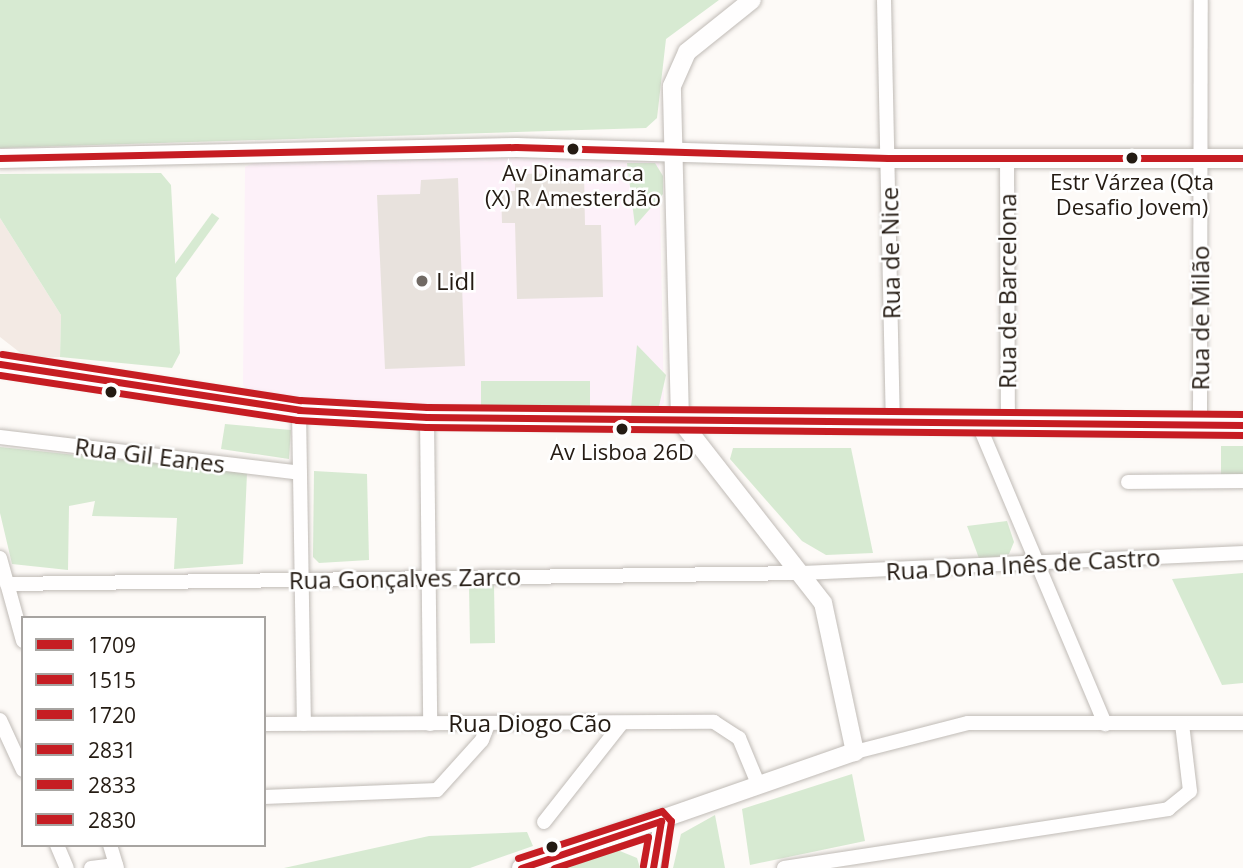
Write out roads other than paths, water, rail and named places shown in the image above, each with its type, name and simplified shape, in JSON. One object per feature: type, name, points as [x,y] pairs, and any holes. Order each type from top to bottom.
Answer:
[{"type":"main road","points":[[0,158],[671,149],[888,158],[1243,158]]},
{"type":"main road","points":[[0,363],[299,410],[427,417],[1243,425]]},
{"type":"street","points":[[752,0],[676,67],[671,149],[680,421],[804,573],[823,603],[855,752]]},
{"type":"street","name":"Rua de Nice","points":[[884,0],[893,422]]},
{"type":"street","name":"Rua de Milão","points":[[1200,425],[1201,0]]},
{"type":"street","name":"Rua de Barcelona","points":[[1007,158],[1008,424]]},
{"type":"street","points":[[299,410],[304,724]]},
{"type":"street","points":[[427,417],[430,724]]},
{"type":"street","points":[[978,423],[1105,724]]},
{"type":"street","name":"Rua Gil Eanes","points":[[0,437],[300,473]]},
{"type":"street","points":[[1128,482],[1243,481]]},
{"type":"street","name":"Rua Dona Inês de Castro","points":[[804,573],[1039,566],[1243,553]]},
{"type":"street","points":[[0,558],[21,634]]},
{"type":"street","name":"Rua Gonçalves Zarco","points":[[7,584],[804,573]]},
{"type":"street","points":[[0,720],[19,750]]},
{"type":"street","name":"Rua Diogo Cão","points":[[266,724],[714,722],[730,728],[760,786]]},
{"type":"street","points":[[544,822],[622,723]]},
{"type":"street","points":[[521,868],[855,752],[968,723],[1243,723]]},
{"type":"street","points":[[266,797],[437,790],[488,724]]},
{"type":"street","points":[[784,868],[1168,809],[1190,790],[1182,724]]},
{"type":"street","points":[[653,868],[661,821]]},
{"type":"street","points":[[58,847],[67,868]]},
{"type":"street","points":[[91,868],[116,867],[111,847]]},
{"type":"place","name":"Av Dinamarca (X) R Amesterdão","points":[[573,149]]},
{"type":"place","name":"Estr Várzea (Qta Desafio Jovem)","points":[[1132,158]]},
{"type":"place","name":"Lidl","points":[[422,281]]},
{"type":"place","name":"Av Lisboa 26D","points":[[622,429]]}]
